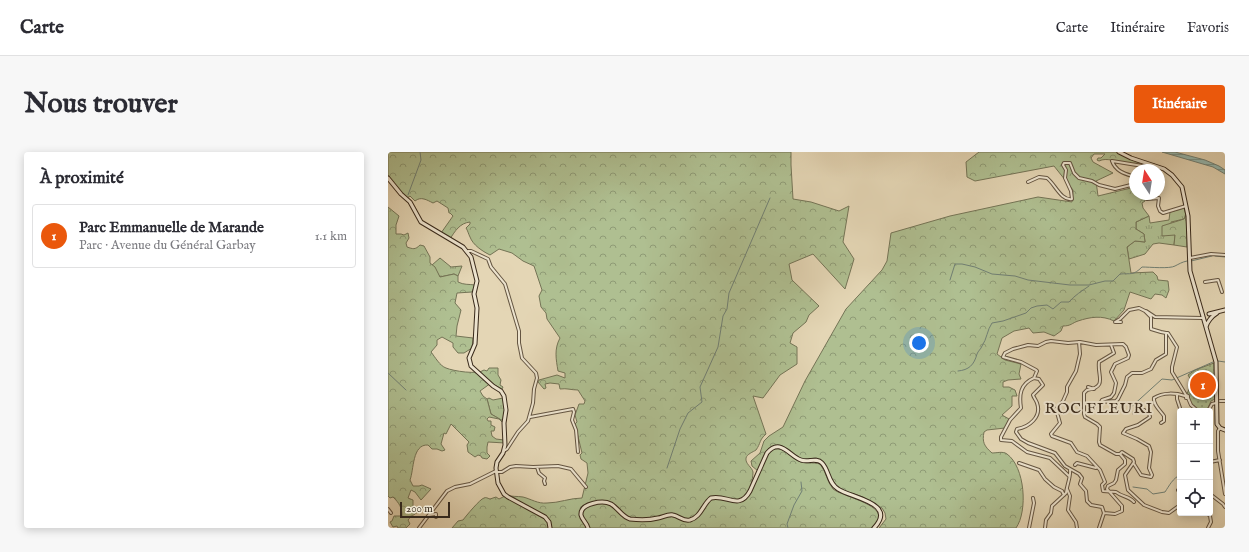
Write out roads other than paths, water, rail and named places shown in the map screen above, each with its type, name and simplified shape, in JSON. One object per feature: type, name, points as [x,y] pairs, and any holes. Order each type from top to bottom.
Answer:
[{"type":"street","points":[[1119,152],[1131,158],[1150,164]]},
{"type":"street","points":[[1028,182],[1039,177],[1047,178],[1062,196],[1067,199],[1072,199],[1071,191],[1065,178],[1066,170],[1063,165],[1064,163],[1068,162],[1070,163],[1074,173],[1079,178],[1115,189],[1129,186]]},
{"type":"street","points":[[1129,164],[1112,162],[1123,174],[1129,176]]},
{"type":"street","points":[[1165,170],[1180,184],[1183,192],[1189,228],[1190,271],[1200,309],[1205,317],[1206,331],[1216,362],[1218,402],[1217,422],[1220,428],[1225,430]]},
{"type":"street","points":[[388,178],[410,202],[421,222],[468,252],[471,251],[488,259],[491,266],[505,284],[519,331],[519,343],[522,358],[536,373],[537,378],[530,417],[504,451],[496,464],[496,471],[500,487],[508,497],[545,517],[549,522],[550,528]]},
{"type":"street","points":[[1159,200],[1158,208],[1161,212],[1167,212],[1186,206]]},
{"type":"street","points":[[468,252],[477,282],[474,291],[477,308],[475,344],[468,360],[471,366],[493,386],[501,391],[504,396],[506,410],[504,423],[504,451]]},
{"type":"street","points":[[1189,259],[1211,254],[1225,256]]},
{"type":"street","points":[[1205,282],[1218,280],[1222,292]]},
{"type":"street","points":[[1121,322],[1115,322],[1125,313],[1134,308],[1139,308],[1155,317],[1211,318],[1216,313]]},
{"type":"street","points":[[1205,317],[1225,310]]},
{"type":"street","points":[[1145,311],[1152,319],[1151,329],[1168,333],[1178,347],[1172,369],[1175,378],[1191,405],[1194,408]]},
{"type":"street","points":[[1069,476],[1050,458],[1023,450],[1012,441],[1001,440],[1008,423],[1021,408],[1020,401],[1024,385],[1034,378],[1037,371],[1022,362],[1003,357],[1005,353],[1028,345],[1038,346],[1046,342],[1079,342],[1096,345],[1123,344],[1129,355],[1128,358],[1115,364],[1111,372],[1116,383],[1114,393],[1111,397],[1102,400],[1101,402],[1116,401],[1125,385],[1127,377],[1132,373],[1142,373],[1151,369],[1156,360],[1166,354],[1166,333]]},
{"type":"street","points":[[1079,342],[1080,349],[1078,366],[1067,387],[1067,392],[1063,401],[1056,409],[1060,423],[1051,434],[1052,436],[1071,443],[1076,450],[1087,456],[1098,468],[1105,482],[1102,485],[1104,491],[1116,492],[1134,502]]},
{"type":"street","points":[[1111,345],[1114,352],[1099,362],[1101,379],[1100,384],[1094,389],[1087,390],[1084,393],[1085,417],[1100,427],[1099,442],[1103,447],[1116,454],[1120,454],[1122,452],[1126,453],[1133,459],[1134,464],[1141,475],[1149,477],[1152,476],[1149,468],[1151,452],[1149,446],[1138,439],[1123,433],[1126,429],[1141,424],[1150,417],[1144,410],[1134,413]]},
{"type":"street","points":[[1034,378],[1039,379],[1043,385],[1033,394],[1038,405],[1036,416],[1034,420],[1023,428],[1017,429],[1016,432],[1021,439],[1028,443],[1053,452],[1065,466],[1079,474],[1082,478],[1080,484],[1086,491],[1087,501],[1091,505],[1102,507],[1104,513],[1099,528]]},
{"type":"street","points":[[1088,387],[1094,389]]},
{"type":"street","points":[[1161,424],[1164,421],[1164,416],[1158,410],[1154,398],[1161,395],[1177,395],[1186,397]]},
{"type":"street","points":[[1177,395],[1180,408]]},
{"type":"street","points":[[1210,408],[1212,404],[1225,401]]},
{"type":"street","points":[[530,417],[573,409],[574,412],[572,420],[576,430],[578,452]]},
{"type":"street","points":[[1220,428],[1218,431],[1218,437],[1225,494]]},
{"type":"street","points":[[588,528],[588,525],[581,517],[581,512],[584,507],[589,504],[611,504],[624,515],[632,519],[655,519],[673,515],[687,520],[693,519],[711,498],[718,497],[739,501],[746,498],[767,453],[773,448],[781,447],[802,461],[816,460],[821,463],[835,487],[863,499],[878,508],[881,518],[874,528]]},
{"type":"street","points":[[1104,513],[1115,514],[1122,511],[1122,506],[1107,489],[1108,486],[1114,483],[1118,470],[1125,464],[1125,460],[1120,454]]},
{"type":"street","points":[[1213,461],[1220,460]]},
{"type":"street","points":[[1019,463],[1039,470],[1045,479],[1054,487],[1062,491],[1064,495]]},
{"type":"street","points":[[1074,465],[1077,463],[1098,468]]},
{"type":"street","points":[[1134,464],[1125,475],[1128,490],[1144,504],[1162,512],[1169,513],[1177,507]]},
{"type":"street","points":[[419,528],[451,488],[470,484],[496,471],[502,472],[510,467],[558,466],[571,469],[586,487]]},
{"type":"street","points":[[537,467],[539,473],[545,478],[545,484]]},
{"type":"street","points":[[1045,528],[1046,520],[1052,506],[1066,492],[1070,470]]},
{"type":"street","points":[[1066,488],[1070,496],[1068,510],[1076,522],[1077,528]]},
{"type":"street","points":[[1213,496],[1225,507]]},
{"type":"street","points":[[1029,528],[1034,502],[1033,498]]},
{"type":"street","points":[[388,509],[391,513]]},
{"type":"street","points":[[429,515],[436,514],[436,517]]},
{"type":"street","points":[[1208,516],[1211,519],[1211,524],[1208,528]]},
{"type":"water","points":[[1162,152],[1175,152],[1205,160],[1225,170],[1225,174],[1213,167]]},
{"type":"waterway","points":[[408,195],[421,160],[420,152]]},
{"type":"waterway","points":[[667,468],[680,429],[688,413],[702,402],[700,387],[718,347],[723,316],[727,309],[729,293],[770,198]]},
{"type":"waterway","points":[[1191,261],[1212,256]]},
{"type":"waterway","points":[[1215,256],[1225,257]]},
{"type":"waterway","points":[[950,280],[955,264],[962,264],[975,267],[992,274],[1015,276],[1028,280],[1070,285],[1089,285],[1105,281],[1113,281],[1120,274],[1134,273],[1142,267],[1172,267],[1187,261]]},
{"type":"waterway","points":[[958,371],[968,368],[973,364],[992,323],[1026,313],[1031,308],[1037,306],[1047,305],[1053,309],[1061,302],[1069,302],[1089,286]]},
{"type":"waterway","points":[[1218,361],[1225,362]]},
{"type":"waterway","points":[[1129,409],[1162,379],[1172,380],[1213,362]]},
{"type":"waterway","points":[[388,373],[406,390]]},
{"type":"waterway","points":[[1133,487],[1147,489],[1153,494],[1165,492],[1177,477]]},
{"type":"waterway","points":[[788,528],[787,524],[794,505],[802,491],[801,482]]},
{"type":"place","name":"Parc Emmanuelle de Marande","points":[[1203,385]]},
{"type":"district","name":"ROC FLEURI","points":[[1099,408]]}]
